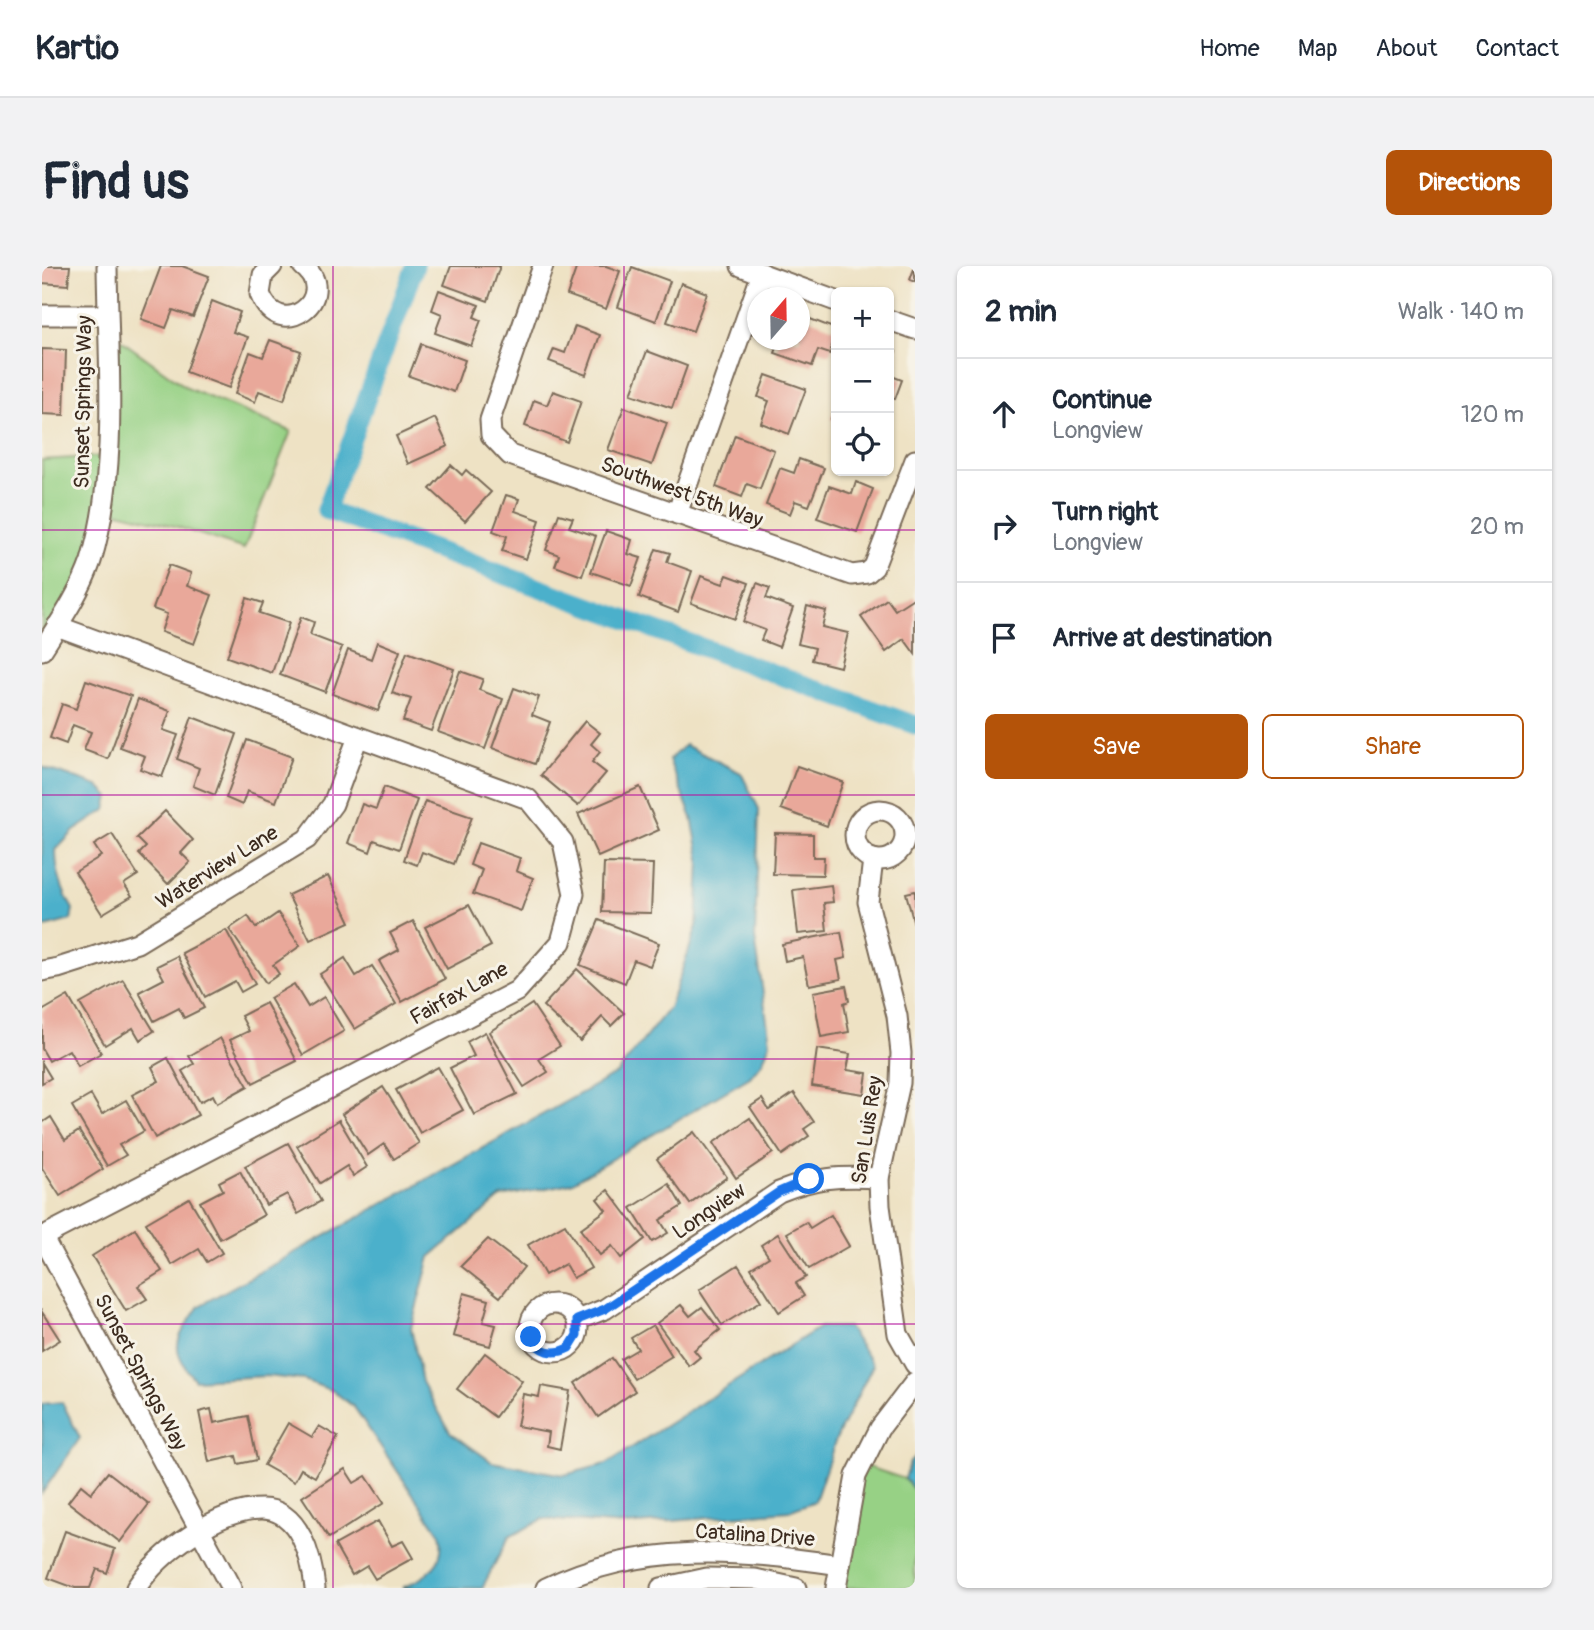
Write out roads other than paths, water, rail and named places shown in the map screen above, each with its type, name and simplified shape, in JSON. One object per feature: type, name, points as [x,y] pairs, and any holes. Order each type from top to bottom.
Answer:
[{"type":"street","name":"Sunset Springs Way","points":[[42,650],[77,593],[90,561],[103,507],[107,456],[107,266]]},
{"type":"street","points":[[262,269],[260,284],[263,303],[278,315],[297,315],[305,310],[314,294],[312,277],[303,266]]},
{"type":"street","name":"Southwest 5th Way","points":[[542,266],[492,407],[491,435],[510,455],[852,576],[867,573],[881,555],[915,460]]},
{"type":"street","points":[[741,266],[831,299]]},
{"type":"street","points":[[677,514],[762,273]]},
{"type":"street","points":[[42,315],[107,315]]},
{"type":"street","points":[[894,322],[915,329]]},
{"type":"street","name":"Fairfax Lane","points":[[42,1236],[517,991],[561,942],[573,894],[563,842],[528,799],[57,626]]},
{"type":"street","name":"Waterview Lane","points":[[42,971],[137,943],[307,839],[333,804],[358,737]]},
{"type":"street","name":"San Luis Rey","points":[[873,859],[868,902],[897,1016],[901,1053],[900,1083],[879,1178],[898,1334],[915,1364]]},
{"type":"street","name":"Longview","points":[[577,1320],[605,1309],[779,1192],[809,1179],[836,1176],[879,1178]]},
{"type":"street","name":"Sunset Springs Way","points":[[42,1236],[232,1588]]},
{"type":"street","points":[[836,1588],[856,1476],[880,1428],[915,1382]]},
{"type":"street","points":[[136,1588],[149,1568],[200,1530],[225,1518],[262,1509],[283,1516],[304,1539],[313,1566],[315,1588]]},
{"type":"street","name":"Catalina Drive","points":[[546,1588],[580,1581],[656,1553],[702,1550],[759,1553],[840,1565]]},
{"type":"street","points":[[755,1579],[759,1553]]},
{"type":"street","points":[[669,1586],[707,1578],[755,1579],[796,1588]]},
{"type":"street","points":[[669,1586],[719,1588]]},
{"type":"water","points":[[685,745],[741,773],[759,809],[755,938],[770,1042],[763,1061],[750,1077],[571,1183],[501,1197],[430,1257],[411,1328],[422,1382],[450,1432],[492,1462],[564,1475],[606,1464],[820,1327],[848,1327],[873,1365],[836,1439],[815,1501],[789,1511],[626,1525],[543,1519],[509,1537],[482,1588],[402,1588],[427,1574],[438,1561],[441,1554],[440,1534],[354,1407],[333,1391],[304,1380],[266,1376],[195,1380],[180,1359],[178,1343],[185,1326],[199,1306],[617,1073],[669,1008],[697,926],[700,859],[692,818],[669,760]]},
{"type":"water","points":[[42,767],[98,786],[109,797],[106,810],[74,831],[56,850],[60,881],[73,909],[71,920],[42,928]]},
{"type":"water","points":[[62,1402],[80,1438],[42,1493],[42,1404]]},
{"type":"water","points":[[915,1458],[915,1491],[905,1479],[910,1462]]},
{"type":"waterway","points":[[415,266],[326,510],[915,725]]}]
